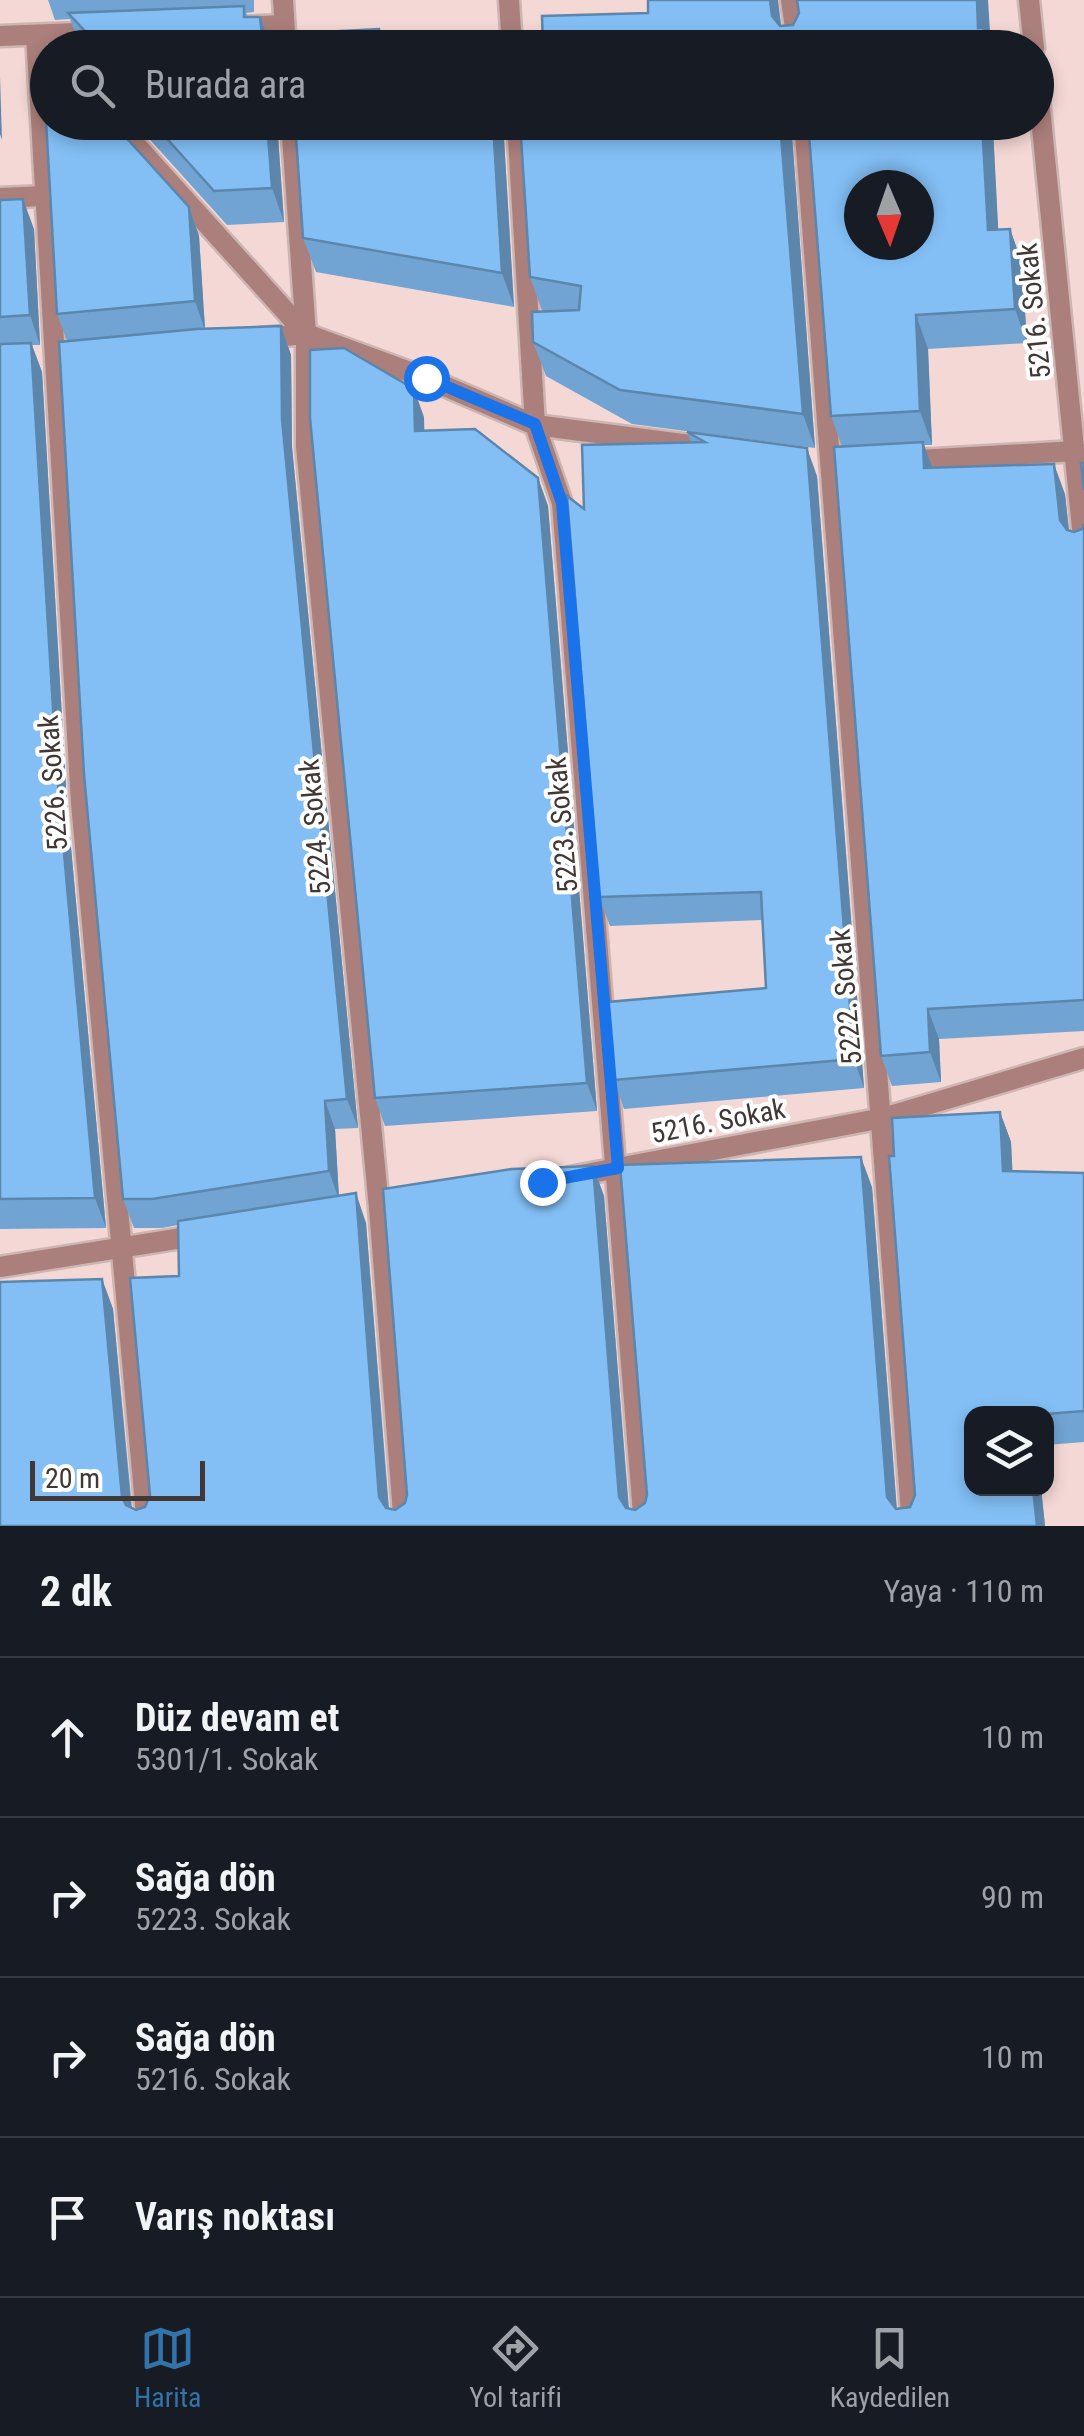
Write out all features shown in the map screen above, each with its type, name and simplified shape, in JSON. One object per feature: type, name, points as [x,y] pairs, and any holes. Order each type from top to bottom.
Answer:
[{"type":"street","points":[[283,0],[284,30]]},
{"type":"street","points":[[509,0],[511,30]]},
{"type":"street","points":[[791,0],[795,30]]},
{"type":"street","points":[[1029,0],[1032,30]]},
{"type":"street","points":[[208,28],[284,25]]},
{"type":"street","points":[[0,36],[30,40]]},
{"type":"street","name":"5226. Sokak","points":[[43,140],[81,803],[147,1526]]},
{"type":"street","points":[[131,140],[306,334]]},
{"type":"street","name":"5224. Sokak","points":[[292,140],[306,334],[306,446],[379,1208],[404,1526]]},
{"type":"street","name":"5223. Sokak","points":[[518,140],[535,424],[562,503],[644,1526]]},
{"type":"street","name":"5222. Sokak","points":[[805,140],[912,1526]]},
{"type":"street","name":"5216. Sokak","points":[[1044,140],[1084,548]]},
{"type":"street","points":[[0,198],[44,196]]},
{"type":"street","points":[[247,340],[306,334],[535,424],[713,448]]},
{"type":"street","points":[[888,461],[1076,451]]},
{"type":"street","name":"5216. Sokak","points":[[542,1182],[883,1118],[1084,1058]]},
{"type":"street","points":[[0,1266],[231,1231]]},
{"type":"building","points":[[648,0],[770,0],[772,16],[780,26],[793,25],[799,13],[797,0],[977,0],[978,28],[984,30],[542,30],[542,16],[648,13]]},
{"type":"building","points":[[244,6],[244,17],[260,17],[261,30],[84,30],[68,13]]},
{"type":"building","points":[[47,140],[128,140],[189,207],[195,301],[57,314]]},
{"type":"building","points":[[168,140],[268,140],[272,188],[214,191]]},
{"type":"building","points":[[296,140],[494,140],[502,273],[303,238]]},
{"type":"building","points":[[521,140],[781,140],[803,414],[620,390],[533,342],[532,312],[579,310],[581,286],[530,277]]},
{"type":"building","points":[[809,140],[983,140],[988,230],[1010,229],[1015,309],[916,315],[920,411],[831,416]]},
{"type":"building","points":[[23,199],[30,315],[0,317],[0,200]]},
{"type":"building","points":[[281,326],[282,419],[347,1099],[325,1101],[329,1171],[152,1199],[123,1199],[84,774],[59,342],[197,329]]},
{"type":"building","points":[[31,343],[57,775],[95,1198],[0,1199],[0,344]]},
{"type":"building","points":[[344,348],[414,389],[415,431],[475,429],[538,478],[587,1083],[375,1098],[310,418],[310,350]]},
{"type":"building","points":[[687,432],[807,448],[854,1059],[614,1080],[608,1002],[766,988],[761,892],[599,897],[567,496],[584,509],[582,445],[705,442]]},
{"type":"building","points":[[923,442],[924,468],[1054,464],[1060,520],[1067,530],[1074,532],[1084,524],[1084,1000],[928,1009],[930,1052],[881,1056],[834,447]]},
{"type":"building","points":[[1000,1112],[1003,1171],[1084,1173],[1084,1411],[1054,1413],[1054,1406],[964,1406],[964,1496],[1034,1496],[1037,1526],[0,1526],[0,1282],[102,1279],[122,1497],[126,1505],[136,1510],[145,1507],[150,1495],[130,1278],[179,1276],[178,1221],[356,1193],[379,1497],[386,1508],[395,1510],[405,1503],[407,1495],[383,1189],[512,1169],[593,1166],[619,1497],[626,1508],[635,1510],[645,1503],[647,1495],[620,1165],[861,1157],[887,1497],[896,1509],[910,1507],[915,1495],[889,1156],[894,1156],[892,1118]]},
{"type":"route","points":[[426,378],[535,424],[562,503],[618,1168],[542,1182]]}]
